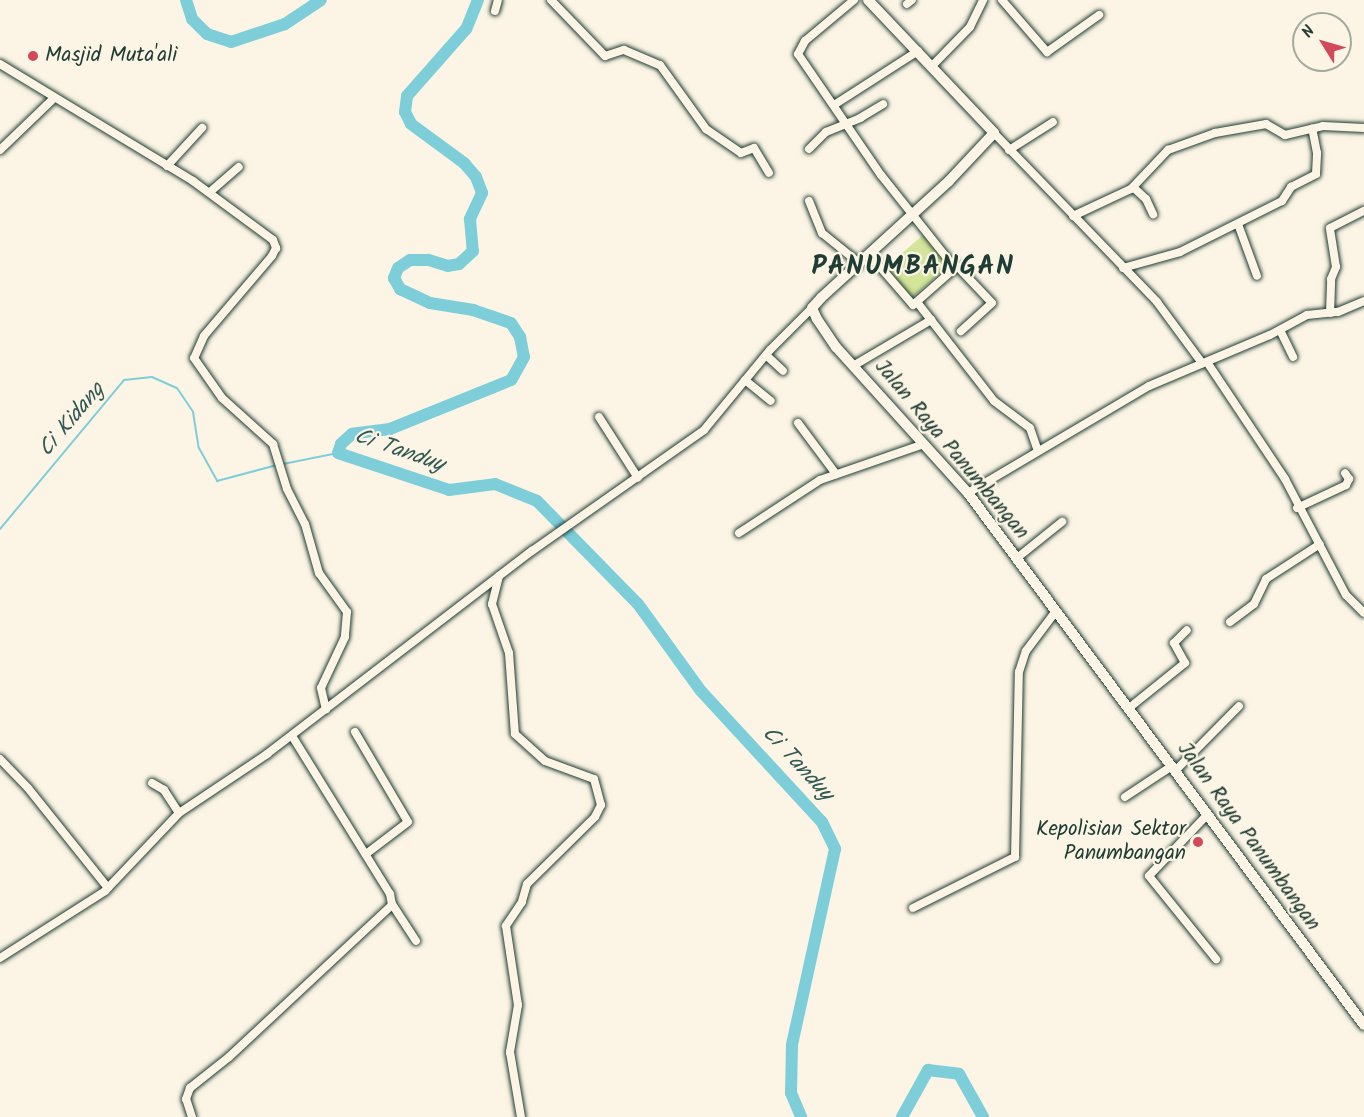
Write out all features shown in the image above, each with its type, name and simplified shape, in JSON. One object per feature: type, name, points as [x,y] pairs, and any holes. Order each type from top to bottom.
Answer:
[{"type":"main road","points":[[812,309],[911,217],[994,133],[868,0]]},
{"type":"main road","name":"Jalan Raya Panumbangan","points":[[812,309],[825,333],[968,494],[1364,1025]]},
{"type":"street","points":[[495,11],[498,0]]},
{"type":"street","points":[[551,0],[605,56],[624,50],[656,62],[706,129],[741,153],[754,148],[769,173]]},
{"type":"street","points":[[854,0],[798,51],[911,217],[992,303],[961,331]]},
{"type":"street","points":[[932,66],[970,27],[983,0]]},
{"type":"street","points":[[1002,0],[1020,17],[1032,39],[1049,53],[1099,15]]},
{"type":"street","points":[[834,105],[918,51]]},
{"type":"street","points":[[0,64],[210,192],[264,230],[273,240],[275,251],[204,336],[195,349],[194,358],[222,398],[266,435],[276,450],[283,478],[300,510],[321,578],[347,612],[345,637],[321,688],[326,709]]},
{"type":"street","points":[[0,150],[54,98]]},
{"type":"street","points":[[809,149],[825,132],[846,124],[883,104]]},
{"type":"street","points":[[1009,150],[1053,122]]},
{"type":"street","points":[[1073,216],[1133,187],[1145,170],[1168,150],[1215,133],[1266,124],[1285,135],[1312,128],[1364,128]]},
{"type":"street","points":[[167,166],[202,128]]},
{"type":"street","points":[[1123,268],[1180,252],[1282,201],[1291,187],[1316,174],[1317,153],[1312,128]]},
{"type":"street","points":[[994,133],[1157,302],[1204,363],[1279,470],[1297,508],[1320,544],[1346,595],[1364,613]]},
{"type":"street","points":[[210,192],[239,167]]},
{"type":"street","points":[[1133,187],[1146,199],[1153,214]]},
{"type":"street","points":[[809,201],[822,233],[859,263]]},
{"type":"street","points":[[1330,313],[1331,279],[1336,267],[1330,228],[1364,211]]},
{"type":"street","points":[[1238,224],[1257,276]]},
{"type":"street","points":[[869,254],[909,302],[917,302],[954,271],[956,264]]},
{"type":"street","points":[[968,494],[1149,386],[1280,330],[1307,315],[1330,313],[1364,301]]},
{"type":"street","points":[[917,302],[994,401],[1032,430],[1038,451]]},
{"type":"street","points":[[0,958],[75,913],[108,888],[179,813],[292,736],[532,550],[638,478],[712,423],[766,355],[812,309]]},
{"type":"street","points":[[853,366],[931,320]]},
{"type":"street","points":[[1280,330],[1293,357]]},
{"type":"street","points":[[766,355],[783,371]]},
{"type":"street","points":[[745,380],[771,401]]},
{"type":"street","points":[[599,417],[638,478]]},
{"type":"street","points":[[798,423],[836,474]]},
{"type":"street","points":[[739,533],[796,493],[836,474],[924,444]]},
{"type":"street","points":[[1297,508],[1349,483],[1346,473]]},
{"type":"street","points":[[1017,558],[1062,522]]},
{"type":"street","points":[[1230,622],[1254,604],[1266,579],[1320,544]]},
{"type":"street","points":[[499,576],[492,607],[509,653],[515,734],[545,761],[594,779],[601,805],[595,817],[527,884],[522,902],[506,926],[518,1005],[510,1052],[522,1117]]},
{"type":"street","points":[[914,909],[1015,856],[1019,672],[1026,651],[1056,611]]},
{"type":"street","points":[[1129,708],[1185,663],[1174,643],[1187,630]]},
{"type":"street","points":[[1125,797],[1174,768],[1239,706]]},
{"type":"street","points":[[355,732],[408,822],[366,854]]},
{"type":"street","points":[[292,736],[366,854],[392,904],[416,941]]},
{"type":"street","points":[[0,759],[33,793],[108,888]]},
{"type":"street","points":[[152,783],[164,790],[179,813]]},
{"type":"street","points":[[1208,815],[1149,876],[1216,959]]},
{"type":"street","points":[[192,1117],[186,1099],[190,1088],[229,1057],[392,904]]},
{"type":"green space","points":[[923,235],[949,265],[912,298],[885,268]]},
{"type":"waterway","name":"Ci Tanduy","points":[[186,0],[192,19],[207,34],[231,42],[285,24],[321,0]]},
{"type":"waterway","name":"Ci Tanduy","points":[[478,0],[466,29],[407,96],[405,112],[411,124],[464,163],[476,177],[482,193],[470,219],[473,251],[459,264],[448,266],[428,260],[410,260],[398,268],[394,278],[400,289],[430,303],[473,310],[511,323],[520,337],[524,357],[511,380],[390,429],[352,434],[341,444],[338,453],[449,490],[495,484],[537,501],[638,604],[701,691],[822,822],[835,849],[792,1045],[791,1093],[801,1117]]},
{"type":"waterway","name":"Ci Kidang","points":[[0,529],[124,380],[152,377],[177,388],[193,412],[199,448],[217,481],[277,465]]},
{"type":"waterway","name":"Ci Kidang","points":[[283,464],[338,453]]},
{"type":"waterway","name":"Ci Tanduy","points":[[902,1117],[928,1070],[959,1074],[983,1117]]},
{"type":"place","name":"Masjid Muta'ali","points":[[33,56]]},
{"type":"place","name":"Kepolisian Sektor Panumbangan","points":[[1198,842]]},
{"type":"district","name":"PANUMBANGAN","points":[[913,267]]}]
